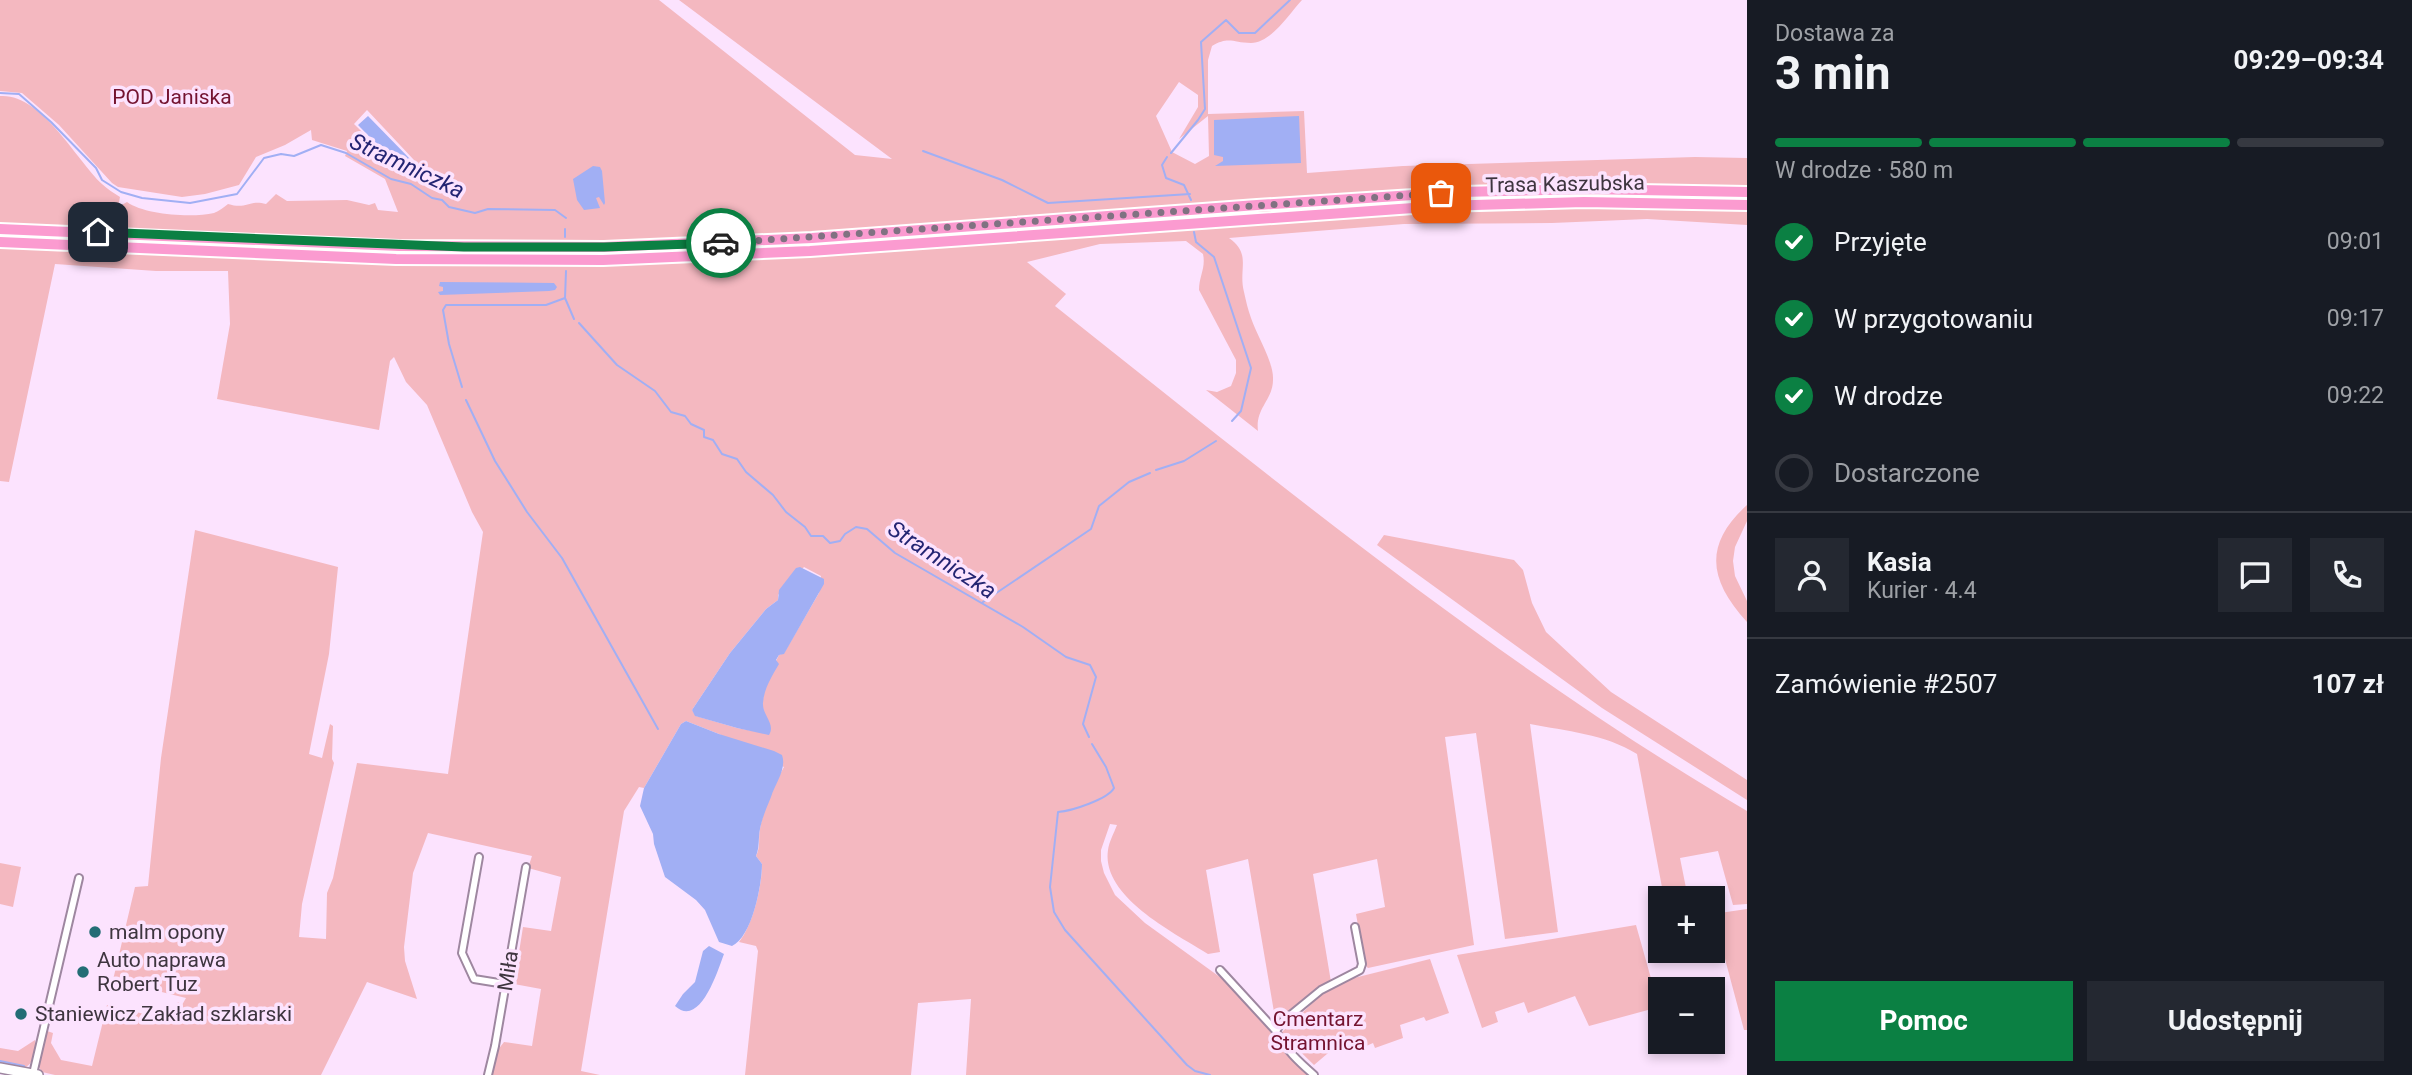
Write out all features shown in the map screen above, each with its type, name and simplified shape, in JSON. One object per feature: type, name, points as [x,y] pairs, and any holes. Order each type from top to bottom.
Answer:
[{"type":"highway","name":"Trasa Kaszubska","points":[[0,229],[399,246],[604,247],[812,238],[1460,192],[1585,189],[1747,192]]},
{"type":"highway","name":"Trasa Kaszubska","points":[[0,242],[396,259],[629,260],[810,251],[1451,206],[1584,202],[1747,205]]},
{"type":"main road","points":[[0,1068],[31,1074]]},
{"type":"street","points":[[479,857],[463,957],[474,979],[505,984]]},
{"type":"street","name":"Miła","points":[[488,1075],[493,1060],[526,867]]},
{"type":"street","points":[[31,1074],[79,878]]},
{"type":"street","points":[[1276,1031],[1282,1022],[1321,990],[1360,971],[1362,964],[1355,928]]},
{"type":"street","points":[[1220,970],[1276,1031],[1298,1062],[1314,1075]]},
{"type":"green space","name":"POD Janiska","points":[[0,0],[659,0],[855,155],[892,159],[679,0],[1302,0],[1266,38],[1258,42],[1227,41],[1212,46],[1208,60],[1208,114],[1304,111],[1307,173],[1403,166],[1695,157],[1747,158],[1747,225],[1647,219],[1404,224],[1229,238],[1236,244],[1242,256],[1247,305],[1273,373],[1272,387],[1259,416],[1258,431],[1206,390],[1217,392],[1231,386],[1236,373],[1236,360],[1199,290],[1203,254],[1186,241],[1100,244],[1027,262],[1066,294],[1055,306],[1392,570],[1566,696],[1747,811],[1747,904],[1733,905],[1718,851],[1680,858],[1686,886],[1662,886],[1637,754],[1599,738],[1530,724],[1558,932],[1505,939],[1476,733],[1445,737],[1474,945],[1368,968],[1365,965],[1356,914],[1385,907],[1377,859],[1313,874],[1331,982],[1279,1021],[1274,1012],[1248,859],[1206,870],[1220,952],[1208,954],[1143,912],[1116,883],[1109,867],[1108,850],[1117,825],[1110,824],[1101,850],[1101,861],[1115,895],[1145,923],[1224,980],[1273,1032],[1287,1055],[1309,1075],[966,1075],[971,999],[918,1003],[911,1075],[745,1075],[758,951],[756,946],[739,942],[749,926],[760,883],[762,864],[756,856],[761,821],[784,767],[719,734],[686,721],[681,724],[644,788],[639,787],[624,811],[581,1071],[600,1075],[491,1075],[497,1051],[504,1042],[532,1046],[541,989],[514,984],[523,927],[551,931],[561,877],[528,868],[532,856],[428,833],[413,873],[404,947],[405,961],[417,999],[367,982],[321,1075],[55,1075],[42,1072],[39,1067],[47,1031],[53,1033],[51,1043],[61,1060],[92,1066],[107,1005],[169,1020],[178,1002],[182,1005],[186,998],[113,980],[135,887],[148,886],[161,758],[195,530],[338,567],[329,654],[309,754],[322,758],[330,724],[333,726],[334,763],[302,904],[299,937],[326,939],[327,893],[333,878],[357,763],[448,774],[483,532],[427,405],[406,382],[394,357],[390,361],[379,430],[217,399],[230,324],[228,271],[156,271],[55,264],[9,482],[0,481],[0,96],[15,98],[43,116],[102,184],[120,197],[118,207],[127,202],[157,213],[205,214],[216,212],[228,204],[266,204],[276,194],[287,201],[347,200],[369,205],[375,203],[378,210],[398,212],[385,179],[345,156],[347,151],[312,140],[311,130],[256,157],[239,185],[182,197],[118,187],[59,125],[22,93],[0,91]],"holes":[[[1179,82],[1198,95],[1198,107],[1179,139],[1208,116],[1209,156],[1195,164],[1172,152],[1156,116]],[[367,110],[414,160],[402,171],[354,124]],[[804,567],[821,576],[819,593],[784,653],[779,655],[768,680],[763,708],[769,734],[696,716],[692,710],[730,653]]]},
{"type":"green space","points":[[1747,505],[1747,521],[1735,547],[1733,561],[1735,576],[1747,601],[1747,622],[1725,592],[1716,563],[1723,534]]},
{"type":"green space","points":[[1384,535],[1514,560],[1523,570],[1532,603],[1546,632],[1611,692],[1747,780],[1747,800],[1602,708],[1377,545]]},
{"type":"green space","points":[[0,863],[21,867],[13,907],[0,904]]},
{"type":"green space","points":[[1747,909],[1747,1030],[1744,1030],[1725,959],[1725,912]]},
{"type":"green space","points":[[1636,925],[1651,977],[1648,977],[1648,1010],[1589,1026],[1575,996],[1528,1013],[1524,1002],[1495,1012],[1498,1022],[1482,1028],[1457,955]]},
{"type":"green space","name":"Cmentarz Stramnica","points":[[1430,959],[1449,1013],[1426,1021],[1424,1017],[1400,1025],[1403,1038],[1375,1048],[1373,1043],[1355,1051],[1347,1037],[1314,1065],[1281,1033],[1326,990],[1350,979]]},
{"type":"green space","points":[[35,1040],[34,1052],[28,1065],[20,1068],[0,1065],[0,1048],[18,1051]]},
{"type":"water","points":[[368,116],[411,160],[401,169],[358,125]]},
{"type":"water","points":[[1299,116],[1301,163],[1215,166],[1223,161],[1223,157],[1214,155],[1214,120]]},
{"type":"water","points":[[593,166],[600,167],[602,171],[605,203],[604,205],[599,197],[596,198],[600,208],[584,210],[577,200],[573,179]]},
{"type":"water","points":[[440,282],[554,283],[557,287],[549,291],[440,295],[438,292],[443,291],[443,287],[439,286]]},
{"type":"water","points":[[800,567],[824,579],[824,584],[784,654],[779,655],[776,660],[779,664],[767,687],[763,703],[771,727],[769,735],[695,716],[692,710],[730,653],[766,609],[778,600],[779,590],[796,568]]},
{"type":"water","points":[[686,721],[782,755],[782,771],[760,829],[756,856],[762,864],[762,873],[758,897],[745,932],[732,946],[719,942],[705,910],[665,877],[653,834],[640,806],[644,788],[681,724]]},
{"type":"water","points":[[709,946],[724,954],[707,995],[692,1010],[684,1011],[675,1006],[695,982],[703,951]]},
{"type":"waterway","points":[[1171,153],[1205,109],[1201,42],[1226,20],[1239,33],[1255,33],[1290,0]]},
{"type":"waterway","name":"Stramniczka","points":[[0,93],[19,94],[96,168],[102,180],[121,192],[142,198],[190,203],[237,194],[264,158],[281,154],[294,156],[321,145],[346,153],[391,179],[411,184],[432,198],[442,200],[449,207],[475,213],[488,209],[555,210],[566,218]]},
{"type":"waterway","points":[[923,151],[1002,180],[1048,203],[1190,194]]},
{"type":"waterway","points":[[1167,157],[1162,165],[1166,178],[1184,185],[1191,200]]},
{"type":"waterway","name":"Stramniczka","points":[[565,229],[565,237]]},
{"type":"waterway","points":[[1194,232],[1196,242],[1214,257],[1251,368],[1241,411],[1232,421]]},
{"type":"waterway","name":"Stramniczka","points":[[566,271],[565,298],[574,319]]},
{"type":"waterway","points":[[462,387],[449,344],[443,310],[446,305],[546,305],[565,298]]},
{"type":"waterway","name":"Stramniczka","points":[[579,323],[617,365],[655,391],[671,412],[685,416],[691,424],[704,430],[704,437],[713,440],[722,454],[737,459],[746,472],[773,495],[811,536],[823,536],[830,543],[840,541],[856,527],[867,529],[895,553],[1023,627],[1066,657],[1090,665],[1096,677],[1083,724],[1089,737]]},
{"type":"waterway","points":[[466,400],[495,461],[527,512],[562,558],[658,729]]},
{"type":"waterway","points":[[1156,470],[1184,461],[1216,441]]},
{"type":"waterway","points":[[983,602],[1091,529],[1099,506],[1129,482],[1150,473]]},
{"type":"waterway","name":"Stramniczka","points":[[1092,744],[1106,767],[1114,788],[1089,804],[1058,812],[1050,887],[1054,912],[1065,930],[1187,1065],[1195,1071],[1210,1075]]},
{"type":"waterway","points":[[0,1061],[24,1066]]},
{"type":"way so far","points":[[721,243],[1441,193]]},
{"type":"place","name":"malm opony","points":[[95,932]]},
{"type":"place","name":"Auto naprawa Robert Tuz","points":[[83,972]]},
{"type":"place","name":"Staniewicz Zakład szklarski","points":[[21,1014]]},
{"type":"route","points":[[98,232],[339,244],[464,247],[604,247],[721,243]]}]
